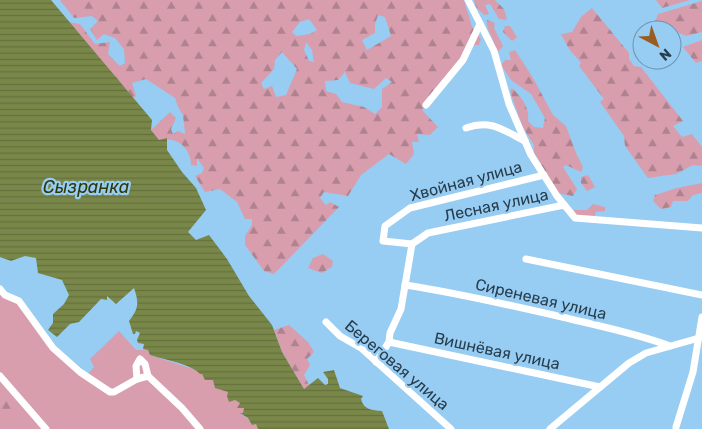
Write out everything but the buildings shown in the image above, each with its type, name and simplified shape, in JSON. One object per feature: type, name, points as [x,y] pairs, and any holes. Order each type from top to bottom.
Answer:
[{"type":"street","points":[[468,0],[494,51],[509,104],[531,155],[564,204]]},
{"type":"street","points":[[426,104],[462,60],[480,24]]},
{"type":"street","points":[[466,128],[479,124],[497,126],[525,142]]},
{"type":"street","name":"Хвойная улица","points":[[412,244],[383,241],[385,226],[410,208],[544,175]]},
{"type":"street","name":"Лесная улица","points":[[412,244],[428,233],[564,204],[575,218],[702,228]]},
{"type":"street","points":[[376,362],[389,342],[390,333],[401,309],[412,244]]},
{"type":"street","points":[[526,259],[702,296]]},
{"type":"street","name":"Сиреневая улица","points":[[405,285],[447,291],[540,312],[645,337],[670,346]]},
{"type":"street","points":[[0,289],[5,295],[19,301],[53,348],[85,376],[110,392],[114,392],[137,379],[148,376]]},
{"type":"street","points":[[676,428],[693,372],[702,317]]},
{"type":"street","name":"Береговая улица","points":[[326,322],[340,336],[361,348],[451,429]]},
{"type":"street","points":[[550,429],[629,363],[646,353],[700,336]]},
{"type":"street","name":"Вишнёвая улица","points":[[389,342],[600,387]]},
{"type":"street","points":[[137,379],[136,366],[140,359],[146,364],[148,376],[182,408],[200,429]]},
{"type":"street","points":[[0,376],[46,429]]},
{"type":"green space","points":[[60,0],[464,0],[472,27],[481,39],[479,45],[469,45],[432,101],[422,110],[438,127],[430,135],[417,134],[419,142],[412,142],[414,154],[406,164],[389,154],[361,175],[348,196],[324,192],[320,198],[326,205],[330,202],[339,207],[274,274],[264,271],[245,245],[245,236],[252,225],[252,219],[245,219],[237,202],[220,189],[205,192],[195,176],[202,173],[204,168],[197,158],[197,166],[191,165],[188,153],[181,144],[171,140],[159,141],[151,130],[170,112],[176,118],[171,129],[173,134],[178,131],[185,134],[183,115],[175,98],[146,79],[132,83],[136,96],[133,98],[67,22],[80,24],[95,44],[110,42],[108,54],[120,66],[125,63],[124,49],[115,38],[104,34],[97,40],[90,29],[98,21],[92,16],[74,18]],"holes":[[[378,15],[385,17],[391,36],[367,50],[362,40],[375,33]],[[309,19],[317,30],[310,34],[296,36],[292,32],[300,22]],[[306,42],[312,50],[314,62],[309,61],[304,50]],[[282,52],[297,69],[286,95],[276,97],[272,86],[264,89],[261,83],[274,69],[275,60]],[[345,72],[350,83],[374,89],[386,78],[392,82],[382,89],[382,107],[375,114],[364,107],[342,102],[336,94],[326,91],[325,81],[338,80]]]},
{"type":"green space","points":[[474,0],[495,0],[504,9],[507,20],[499,19],[490,4],[485,5],[489,14],[484,15],[476,7]]},
{"type":"green space","points":[[656,0],[690,0],[662,8]]},
{"type":"green space","points":[[702,1],[702,32],[686,36],[682,34],[682,20],[656,20],[658,14]]},
{"type":"green space","points":[[592,8],[629,53],[632,70],[643,70],[683,121],[673,126],[682,137],[692,134],[702,147],[702,166],[693,165],[676,174],[648,178],[625,146],[624,136],[600,102],[604,99],[579,66],[581,63],[569,49],[561,34],[572,32],[581,17]]},
{"type":"green space","points":[[487,20],[495,23],[494,28],[503,46],[498,52],[494,49]]},
{"type":"green space","points":[[505,26],[510,26],[517,37],[512,41],[503,32]]},
{"type":"green space","points":[[702,40],[702,61],[696,63],[683,47]]},
{"type":"green space","points":[[515,50],[553,115],[566,126],[583,167],[581,172],[566,165],[563,167],[577,189],[573,196],[557,193],[534,152],[534,145],[522,126],[510,91],[512,88],[524,103],[528,111],[528,121],[534,127],[543,128],[545,118],[531,94],[511,80],[501,65],[505,60],[511,60],[509,52]]},
{"type":"green space","points":[[588,175],[595,187],[587,191],[581,183],[581,177]]},
{"type":"green space","points":[[702,183],[702,193],[693,195],[688,201],[673,201],[671,207],[661,209],[653,201],[655,195]]},
{"type":"green space","points":[[593,204],[605,207],[605,211],[596,212],[594,217],[575,216],[574,210],[587,210]]},
{"type":"green space","points":[[323,254],[333,261],[332,267],[322,273],[308,268],[313,258]]},
{"type":"green space","points":[[0,289],[19,301],[46,337],[86,376],[94,367],[90,359],[119,331],[136,350],[148,350],[150,355],[196,370],[213,380],[240,403],[237,408],[244,407],[241,414],[256,424],[258,429],[5,429],[2,424],[9,414],[23,407],[12,394],[0,403]]},
{"type":"green space","points":[[289,325],[308,342],[314,352],[307,359],[310,365],[304,375],[309,385],[304,389],[282,352],[274,330]]},
{"type":"green space","points":[[12,394],[23,407],[3,424],[5,429],[0,429],[0,403]]},
{"type":"water","name":"Сызранка","points":[[0,0],[51,0],[152,120],[151,130],[159,140],[167,138],[167,150],[196,188],[206,210],[188,232],[196,240],[209,235],[227,259],[249,296],[272,325],[282,352],[304,389],[318,378],[325,385],[328,384],[328,379],[323,372],[334,370],[340,388],[363,396],[361,399],[362,403],[366,407],[382,411],[389,429],[258,429],[256,424],[252,425],[248,418],[240,413],[243,413],[244,408],[237,408],[240,403],[235,400],[229,402],[228,392],[215,388],[213,380],[205,380],[202,374],[190,367],[150,355],[148,350],[143,349],[144,344],[138,343],[137,340],[140,333],[136,331],[133,334],[129,321],[137,305],[134,288],[116,304],[107,296],[107,300],[101,299],[79,322],[70,324],[57,337],[48,330],[53,323],[53,314],[64,304],[69,295],[62,280],[38,273],[36,258],[25,256],[11,261],[0,257]]}]
